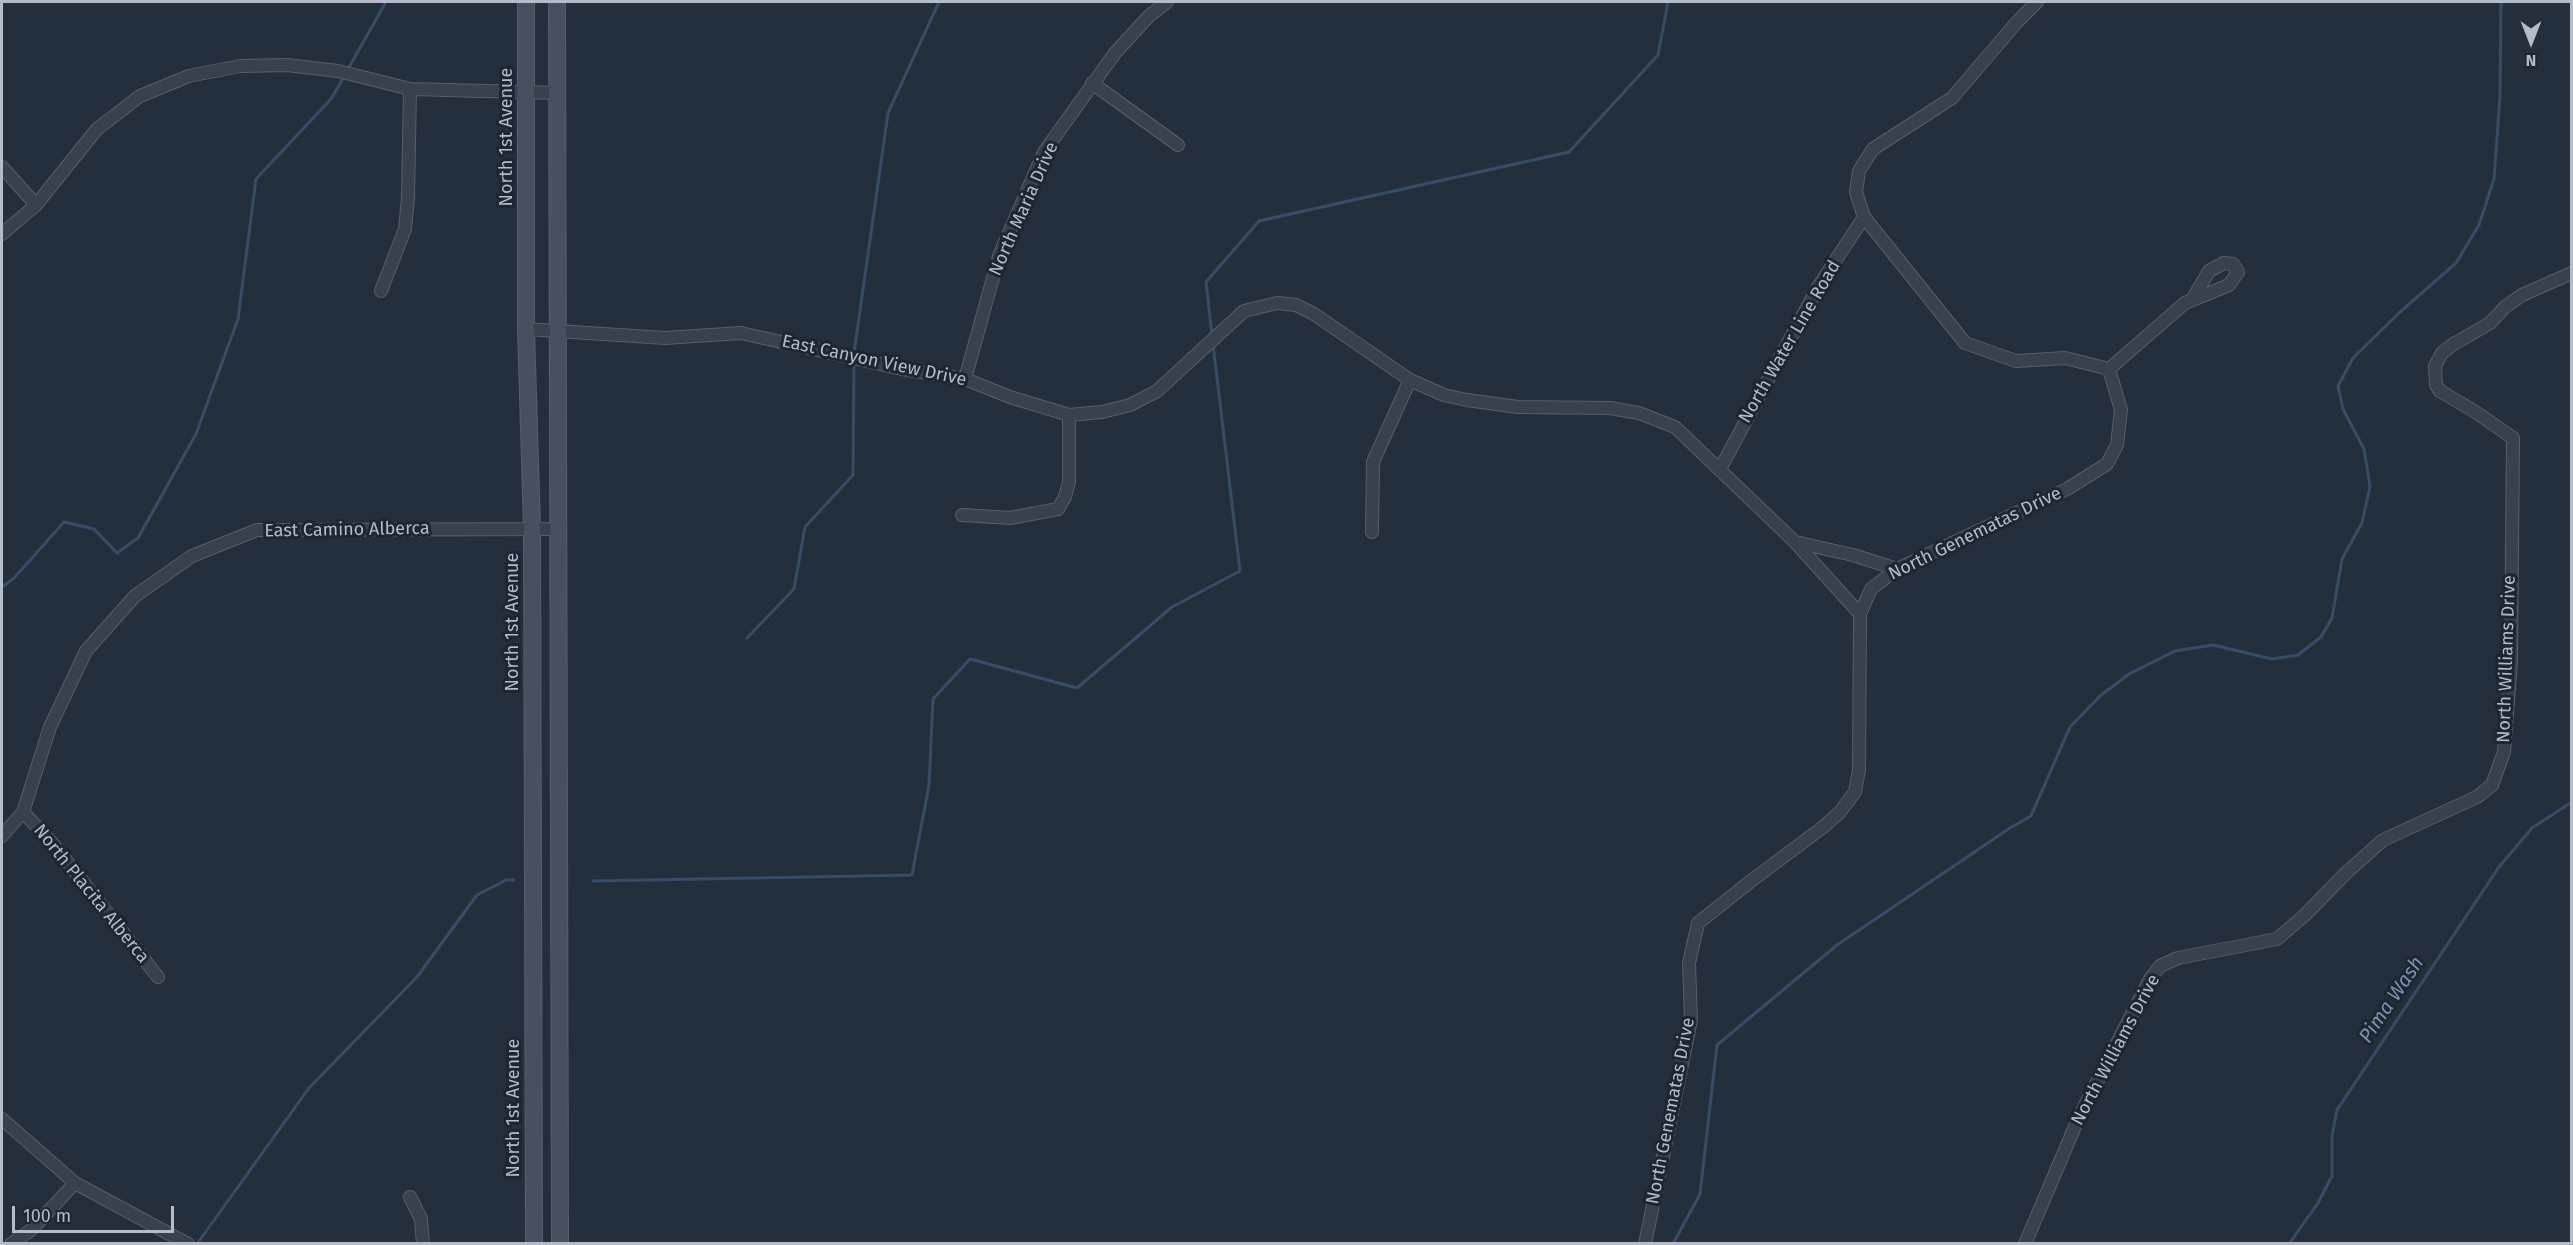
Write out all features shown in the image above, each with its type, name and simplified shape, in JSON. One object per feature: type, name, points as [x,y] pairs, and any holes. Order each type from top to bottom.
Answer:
[{"type":"main road","name":"North 1st Avenue","points":[[526,2],[528,93],[526,329],[532,528],[534,1244]]},
{"type":"main road","points":[[557,2],[560,1244]]},
{"type":"street","name":"North Maria Drive","points":[[965,379],[999,256],[1044,153],[1115,53],[1149,16],[1167,2]]},
{"type":"street","points":[[2037,2],[1952,98],[1873,149],[1860,171],[1856,192],[1864,217],[1965,343],[2016,361],[2065,358],[2109,369],[2185,303],[2192,300]]},
{"type":"street","points":[[2,234],[36,205],[97,129],[140,96],[189,76],[240,66],[287,65],[338,71],[410,88],[558,93]]},
{"type":"street","points":[[1092,83],[1178,145]]},
{"type":"street","points":[[381,291],[405,229],[408,198],[410,88]]},
{"type":"street","points":[[2,167],[36,205]]},
{"type":"street","name":"North Water Line Road","points":[[1720,469],[1818,287],[1864,217]]},
{"type":"street","name":"North Williams Drive","points":[[2025,1244],[2079,1117],[2150,979],[2160,966],[2178,958],[2277,939],[2383,840],[2477,797],[2492,785],[2504,752],[2511,662],[2513,438],[2440,391],[2436,385],[2435,366],[2442,353],[2490,322],[2522,295],[2571,273]]},
{"type":"street","name":"East Canyon View Drive","points":[[526,329],[558,329],[665,338],[741,333],[902,369],[965,379],[1010,397],[1068,415],[1102,412],[1130,405],[1157,391],[1244,311],[1276,303],[1296,304],[1410,380],[1444,394],[1467,400],[1518,407],[1610,408],[1639,413],[1675,427],[1795,542],[1860,615]]},
{"type":"street","name":"North Genematas Drive","points":[[1645,1244],[1691,1020],[1689,963],[1698,923],[1751,880],[1822,828],[1839,813],[1855,792],[1859,771],[1860,615],[1871,589],[1897,569],[2067,489],[2107,464],[2117,445],[2121,410],[2109,369]]},
{"type":"street","points":[[1372,532],[1373,462],[1410,380]]},
{"type":"street","points":[[962,515],[1010,518],[1058,509],[1065,497],[1069,482],[1068,415]]},
{"type":"street","name":"East Camino Alberca","points":[[2,836],[23,812],[50,727],[86,651],[135,596],[192,556],[257,530],[559,529]]},
{"type":"street","points":[[1795,542],[1853,555],[1897,569]]},
{"type":"street","name":"North Placita Alberca","points":[[23,812],[54,845],[158,976]]},
{"type":"street","points":[[2,1119],[75,1183],[188,1244]]},
{"type":"street","points":[[11,1244],[31,1230],[75,1183]]},
{"type":"street","points":[[410,1197],[421,1219],[423,1244]]},
{"type":"waterway","points":[[348,69],[386,2]]},
{"type":"waterway","points":[[854,353],[888,113],[939,2]]},
{"type":"waterway","points":[[1212,335],[1206,282],[1259,221],[1569,152],[1658,55],[1668,2]]},
{"type":"waterway","points":[[1673,1244],[1700,1194],[1717,1045],[1837,945],[2031,816],[2070,727],[2100,696],[2129,674],[2175,651],[2213,645],[2272,659],[2298,655],[2321,637],[2332,618],[2342,559],[2362,523],[2370,486],[2364,449],[2343,409],[2338,386],[2353,358],[2399,313],[2456,263],[2479,225],[2494,179],[2500,96],[2501,2]]},
{"type":"waterway","points":[[2,587],[14,578],[64,522],[94,529],[117,553],[138,538],[196,434],[238,319],[256,179],[331,99],[345,75]]},
{"type":"waterway","points":[[593,881],[912,875],[929,785],[933,699],[970,659],[1077,688],[1172,607],[1240,571],[1213,344]]},
{"type":"waterway","points":[[747,638],[794,589],[805,527],[853,475],[854,363]]},
{"type":"waterway","name":"Pima Wash","points":[[2289,1244],[2318,1203],[2332,1176],[2332,1136],[2337,1110],[2499,867],[2532,828],[2572,802]]},
{"type":"waterway","points":[[197,1244],[309,1088],[417,977],[477,895],[506,880],[514,880]]}]
